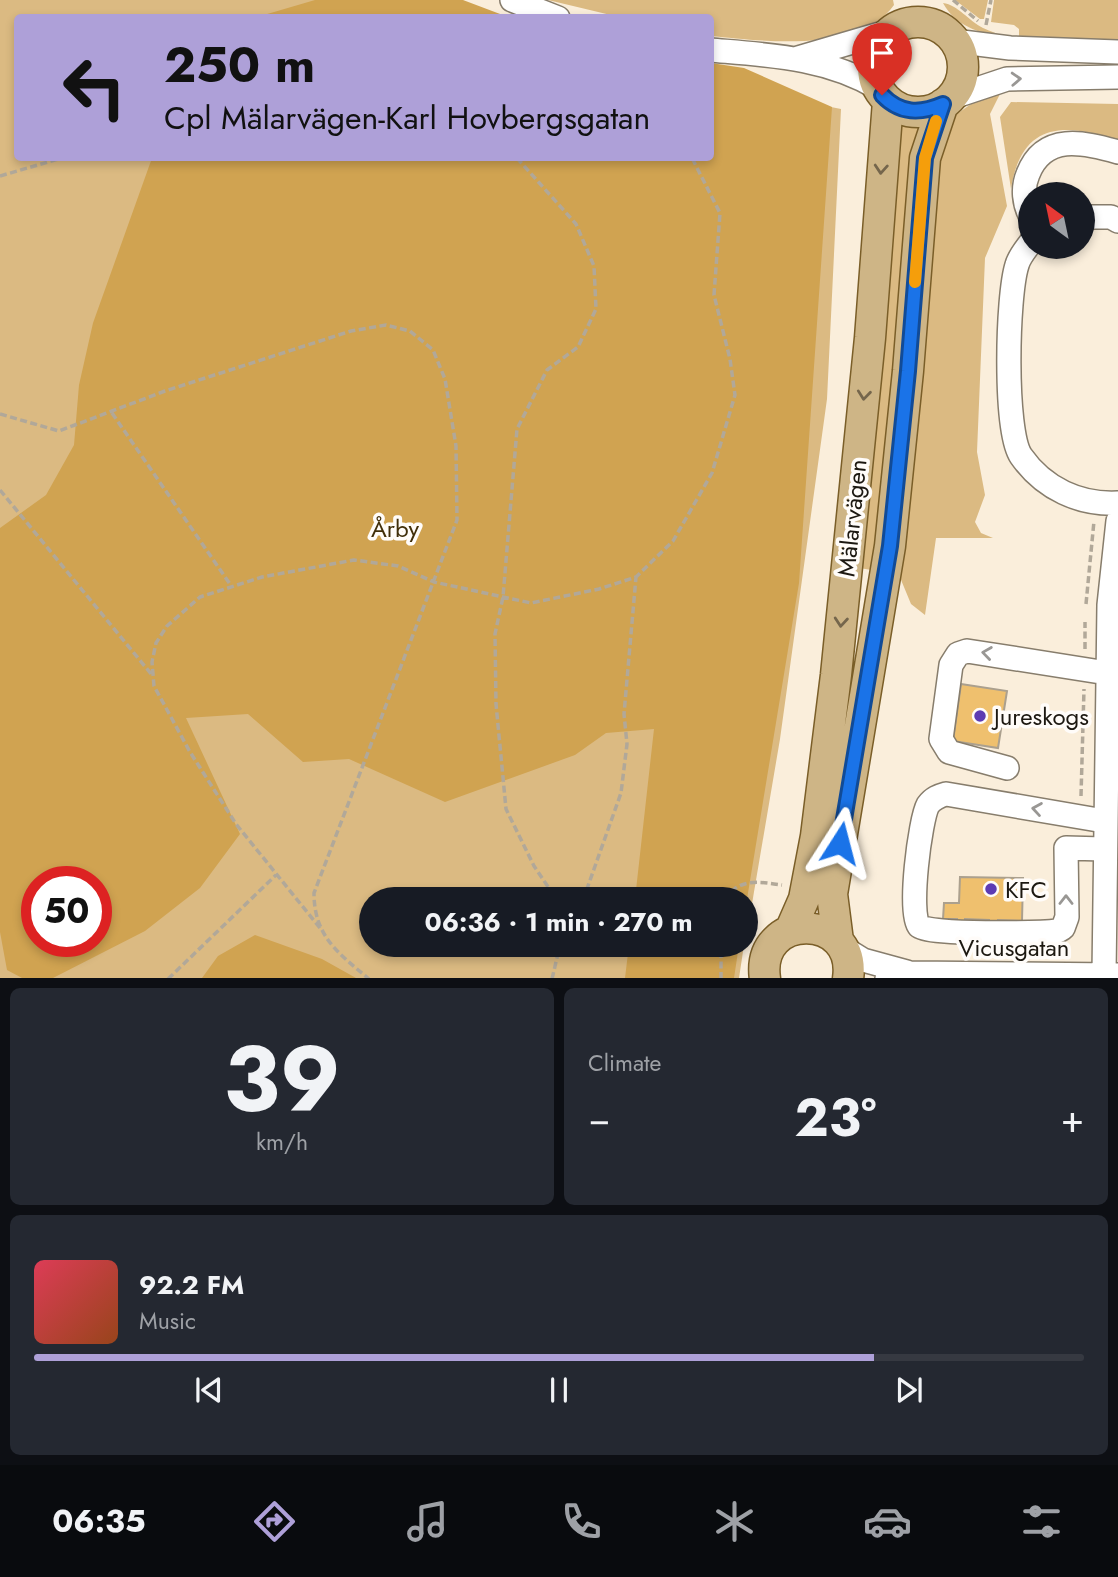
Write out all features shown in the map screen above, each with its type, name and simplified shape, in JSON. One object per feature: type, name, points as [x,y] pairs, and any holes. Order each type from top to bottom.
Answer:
[{"type":"main road","points":[[897,19],[910,22],[939,21],[963,66],[960,83],[946,101],[928,111],[911,112],[883,94],[873,72],[875,53],[897,19]]},
{"type":"main road","name":"Mälarvägen","points":[[765,978],[769,951],[778,939],[790,931],[806,889],[835,688],[870,338],[883,94]]},
{"type":"main road","name":"Mälarvägen","points":[[848,978],[848,960],[840,944],[832,894],[890,546],[908,371],[925,158],[946,101]]},
{"type":"main road","points":[[790,931],[812,928],[826,932],[840,944]]},
{"type":"street","points":[[512,0],[548,14]]},
{"type":"street","points":[[798,58],[897,19]]},
{"type":"street","points":[[939,21],[1010,48],[1118,52]]},
{"type":"street","points":[[714,50],[798,58],[859,76],[883,94]]},
{"type":"street","points":[[946,101],[1007,79],[1118,77]]},
{"type":"street","points":[[1025,182],[1036,157],[1052,145],[1070,142],[1118,152]]},
{"type":"street","points":[[1096,218],[1111,217],[1118,221]]},
{"type":"street","points":[[1020,259],[1017,264],[1009,313],[1012,433],[1020,455],[1066,495],[1095,504],[1118,503]]},
{"type":"street","points":[[1111,975],[1104,821],[1112,776],[1109,605],[1118,521]]},
{"type":"street","points":[[1007,768],[949,752],[944,746],[941,739],[953,658],[967,650],[1054,665],[1111,684]]},
{"type":"street","points":[[1104,821],[946,794],[937,797],[927,807],[912,902],[919,926],[925,929],[1058,931],[1063,928],[1067,918],[1066,848],[1104,849]]},
{"type":"street","name":"Vicusgatan","points":[[840,944],[863,960],[907,977]]},
{"type":"street","name":"Vicusgatan","points":[[887,978],[1111,975]]},
{"type":"path","points":[[953,0],[986,25],[998,28]]},
{"type":"path","points":[[986,25],[990,0]]},
{"type":"path","points":[[0,176],[52,161]]},
{"type":"path","points":[[520,161],[576,224],[594,266],[596,309],[578,347],[547,370],[517,429],[503,597],[495,634],[496,705],[506,809],[534,866],[548,887]]},
{"type":"path","points":[[320,928],[236,824],[190,752],[154,686],[152,662],[156,643],[167,626],[200,597],[262,577],[354,559],[398,566],[434,582],[531,603],[599,589],[636,577],[673,541],[712,473],[735,396],[730,359],[714,295],[720,213],[694,161]]},
{"type":"path","points":[[0,414],[59,431],[166,391],[351,331],[386,325],[411,331],[433,350],[440,364],[456,446],[457,520],[314,893],[314,913],[322,935],[369,978]]},
{"type":"path","points":[[112,413],[232,587]]},
{"type":"path","points":[[0,490],[153,677]]},
{"type":"path","points":[[588,887],[621,793],[627,744],[624,714],[636,577]]},
{"type":"path","points":[[168,978],[276,874]]},
{"type":"path","points":[[551,978],[557,957]]},
{"type":"path","points":[[720,978],[721,957]]},
{"type":"green space","name":"Årby","points":[[0,0],[453,0],[485,14],[14,14],[14,161],[714,161],[714,84],[841,109],[827,399],[780,739],[755,887],[359,887],[359,957],[742,957],[739,978],[0,978]]},
{"type":"green space","points":[[315,0],[463,0],[500,14],[267,14]]},
{"type":"green space","points":[[548,0],[893,0],[894,5],[878,21],[858,31],[809,41],[714,36],[714,14],[606,14]]},
{"type":"green space","points":[[955,0],[988,0],[984,19],[980,19]]},
{"type":"green space","points":[[994,0],[1118,0],[1118,46],[1019,41],[1019,29],[1014,25],[991,22]]},
{"type":"green space","points":[[943,3],[954,7],[1003,39],[961,23]]},
{"type":"green space","name":"Årby","points":[[714,63],[744,68],[832,107],[799,583],[749,887],[636,887],[654,729],[606,733],[575,755],[445,802],[349,759],[303,762],[248,714],[186,718],[240,834],[200,888],[145,931],[112,948],[112,866],[21,866],[21,957],[94,957],[53,978],[22,978],[7,970],[0,932],[0,528],[46,495],[74,445],[79,385],[93,323],[151,161],[714,161]]},
{"type":"green space","points":[[1002,90],[990,114],[1007,206],[985,258],[977,452],[985,495],[975,522],[981,533],[993,538],[936,538],[925,615],[911,604],[899,575],[934,180],[954,116],[981,97]]},
{"type":"green space","points":[[1011,102],[1118,104],[1118,141],[1079,131],[1048,133],[1035,140],[1024,151],[1016,167],[1011,189],[1000,117]]},
{"type":"green space","points":[[895,123],[921,126],[878,571],[859,568]]},
{"type":"green space","points":[[255,935],[322,959],[356,978],[202,978],[218,956]]},
{"type":"green space","points":[[628,957],[737,957],[734,978],[625,978]]},
{"type":"building","name":"Jureskogs","points":[[961,684],[1007,691],[998,748],[953,741]]},
{"type":"building","name":"KFC","points":[[960,877],[1023,878],[1022,921],[998,920],[998,923],[989,923],[989,920],[965,919],[965,923],[957,923],[957,919],[943,919],[944,903],[959,903]]},
{"type":"slow traffic","points":[[915,282],[925,158],[936,121]]},
{"type":"place","name":"Jureskogs","points":[[980,716]]},
{"type":"place","name":"KFC","points":[[991,889]]},
{"type":"route","points":[[840,843],[890,546],[908,371],[925,158],[943,104],[928,111],[911,112],[894,106],[882,95]]}]
